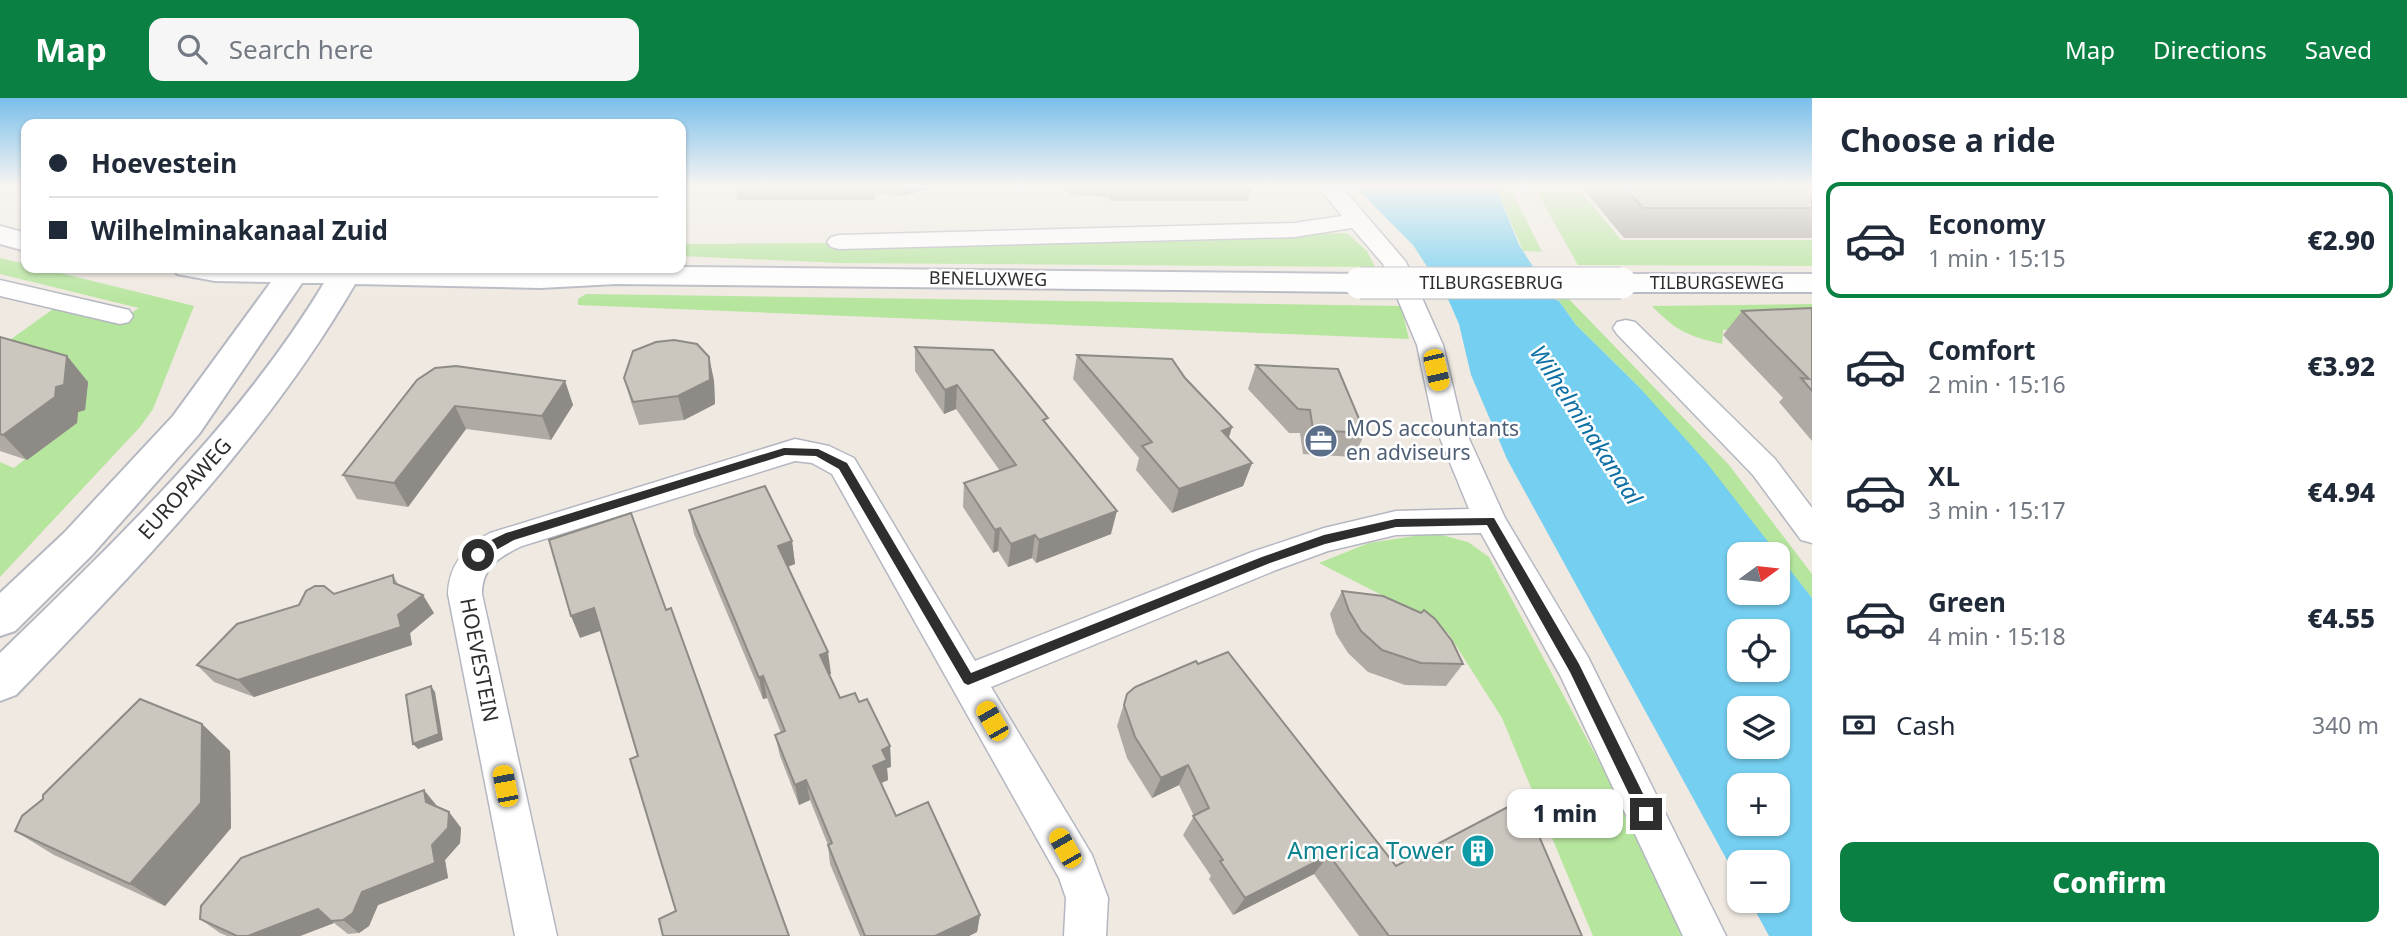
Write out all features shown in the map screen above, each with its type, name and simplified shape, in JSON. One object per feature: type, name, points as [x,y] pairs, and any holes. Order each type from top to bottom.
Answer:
[{"type":"main road","points":[[0,235],[21,241]]},
{"type":"main road","name":"EUROPAWEG","points":[[0,619],[88,534],[186,425],[294,273]]},
{"type":"main road","name":"EUROPAWEG","points":[[0,682],[120,561],[236,431],[312,330],[346,273]]},
{"type":"main road","name":"BENELUXWEG","points":[[395,273],[540,279],[616,275],[1360,283]]},
{"type":"main road","name":"BENELUXWEG","points":[[607,273],[616,275]]},
{"type":"main road","name":"TILBURGSEBRUG","points":[[1360,283],[1621,283]]},
{"type":"main road","name":"TILBURGSEWEG","points":[[1621,283],[1812,283]]},
{"type":"street","points":[[839,242],[1294,230],[1333,224]]},
{"type":"street","points":[[1363,224],[1394,262],[1414,304],[1430,345],[1447,421],[1490,521],[1575,668],[1705,936]]},
{"type":"street","points":[[0,288],[120,316]]},
{"type":"street","points":[[1626,327],[1764,467],[1812,531]]},
{"type":"street","name":"HOEVESTEIN","points":[[536,936],[464,579],[478,555],[489,546],[510,537],[784,452],[818,453],[843,466],[1077,869],[1087,898],[1085,936]]},
{"type":"street","points":[[968,680],[1251,566],[1324,540],[1396,523],[1490,521]]},
{"type":"green space","points":[[1512,224],[1528,224],[1542,252],[1523,251]]},
{"type":"green space","points":[[1555,224],[1608,224],[1621,240],[1812,240],[1812,266],[1578,265]]},
{"type":"green space","points":[[1347,233],[1367,251],[1375,267],[839,263],[686,256],[686,244],[1011,242]]},
{"type":"green space","points":[[0,258],[21,263],[21,273],[60,273],[194,306],[153,409],[140,427],[0,577],[0,462],[14,468],[64,428],[0,347],[56,307],[116,323],[139,308],[0,274]]},
{"type":"green space","points":[[586,294],[1401,306],[1409,339],[578,305],[578,299]]},
{"type":"green space","points":[[1552,296],[1567,297],[1729,465],[1788,542],[1766,542],[1639,387],[1576,325],[1559,301]]},
{"type":"green space","points":[[1812,304],[1812,327],[1723,330],[1722,344],[1683,331],[1652,306]]},
{"type":"green space","points":[[1434,533],[1468,542],[1489,557],[1623,806],[1683,936],[1593,936],[1502,718],[1448,633],[1409,609],[1319,563],[1369,543]]},
{"type":"green space","points":[[1790,545],[1812,574],[1812,598],[1790,571]]},
{"type":"water","name":"Wilhelminakanaal","points":[[1392,224],[1511,224],[1519,245],[1554,299],[1559,301],[1576,325],[1639,387],[1706,462],[1768,542],[1727,542],[1727,606],[1790,606],[1790,570],[1812,598],[1812,936],[1769,936],[1757,913],[1790,913],[1790,850],[1727,850],[1727,860],[1507,459],[1471,375],[1459,324],[1448,299],[1413,245]]},
{"type":"building","points":[[1812,308],[1812,391],[1801,378],[1809,379],[1742,311]]},
{"type":"building","points":[[0,337],[67,356],[64,385],[56,387],[55,397],[3,435],[0,434]]},
{"type":"building","points":[[674,340],[697,344],[709,357],[710,380],[678,396],[633,402],[624,378],[633,351],[656,342]]},
{"type":"building","points":[[915,347],[993,350],[1048,418],[1043,420],[1117,511],[1039,540],[1035,535],[1011,544],[1000,528],[995,530],[964,483],[1016,465],[957,385],[945,390]]},
{"type":"building","points":[[1077,355],[1172,359],[1185,378],[1232,427],[1222,431],[1252,463],[1179,489],[1142,446],[1152,442]]},
{"type":"building","points":[[1256,365],[1338,369],[1365,433],[1313,430],[1310,410],[1298,409]]},
{"type":"building","points":[[456,366],[565,381],[542,416],[455,406],[394,483],[343,475],[417,380],[435,368]]},
{"type":"building","points":[[765,486],[792,541],[778,546],[828,652],[820,655],[840,698],[855,693],[859,702],[867,699],[890,746],[882,750],[887,760],[873,766],[896,816],[928,802],[980,915],[935,936],[865,936],[828,845],[832,843],[806,780],[795,785],[775,735],[785,731],[763,676],[759,678],[689,510]]},
{"type":"building","points":[[631,513],[666,610],[671,608],[789,936],[663,936],[659,919],[676,911],[630,759],[638,756],[594,608],[571,616],[549,540]]},
{"type":"building","points":[[393,575],[394,583],[423,595],[398,615],[401,627],[238,680],[197,665],[237,624],[299,605],[306,591],[315,586],[324,586],[334,594]]},
{"type":"building","points":[[1342,591],[1383,596],[1421,613],[1424,610],[1435,619],[1452,641],[1463,664],[1421,663],[1382,650],[1361,631],[1349,611]]},
{"type":"building","points":[[1228,652],[1396,866],[1523,799],[1582,936],[1389,936],[1329,855],[1245,898],[1193,816],[1209,808],[1188,765],[1161,778],[1135,737],[1124,705],[1127,694],[1135,687],[1196,661],[1198,664]]},
{"type":"building","points":[[431,686],[439,734],[413,744],[406,695]]},
{"type":"building","points":[[140,699],[202,724],[201,803],[130,884],[15,831],[22,816],[43,799],[43,795]]},
{"type":"building","points":[[424,790],[426,802],[449,812],[448,828],[432,845],[435,863],[362,892],[353,913],[343,920],[331,921],[318,909],[248,936],[237,936],[200,919],[201,906],[241,858]]},
{"type":"place","name":"MOS accountants en adviseurs","points":[[1321,441]]},
{"type":"place","name":"America Tower","points":[[1478,851]]},
{"type":"route","points":[[478,555],[489,546],[510,537],[784,452],[795,450],[818,453],[843,466],[968,680],[1266,560],[1324,540],[1396,523],[1490,521],[1575,668],[1646,814]]}]
